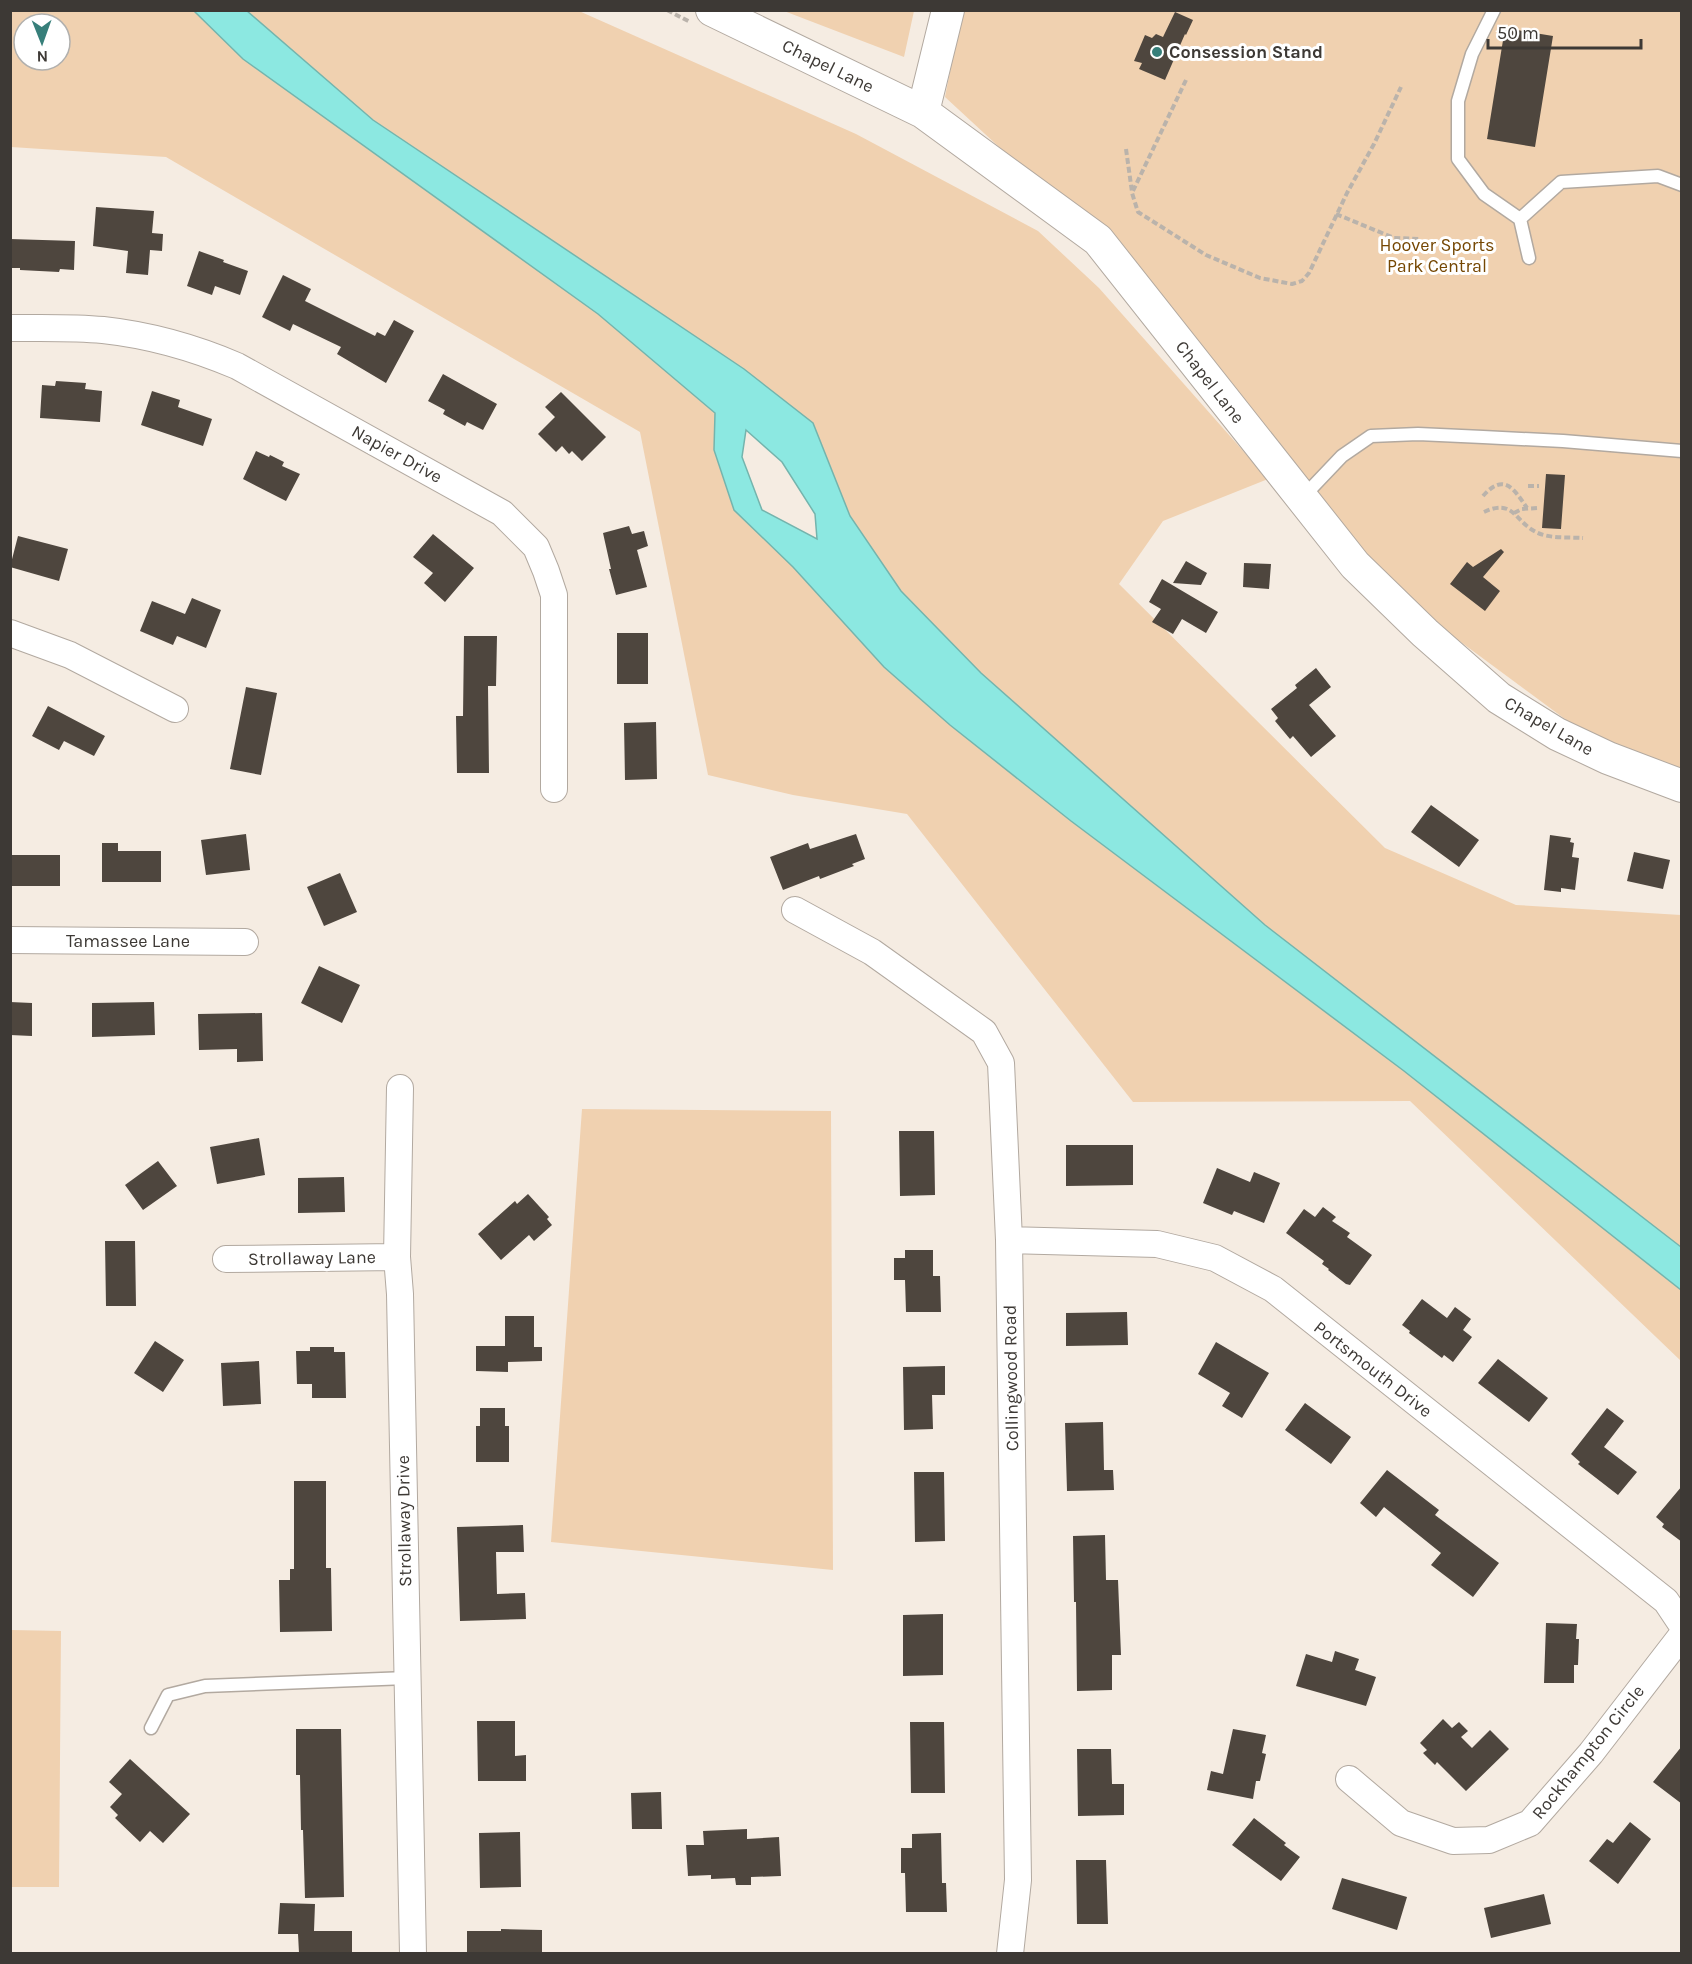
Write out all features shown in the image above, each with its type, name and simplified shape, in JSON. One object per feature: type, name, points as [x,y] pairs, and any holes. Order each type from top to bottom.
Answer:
[{"type":"street","name":"Chapel Lane","points":[[712,10],[923,112],[1098,240],[1355,565],[1425,633],[1499,698],[1557,734],[1608,758],[1682,786]]},
{"type":"street","points":[[923,112],[948,10]]},
{"type":"street","name":"Napier Drive","points":[[10,328],[104,330],[154,339],[204,352],[237,366],[502,513],[536,547],[554,595],[554,789]]},
{"type":"street","points":[[10,633],[70,656],[175,709]]},
{"type":"street","name":"Collingwood Road","points":[[795,910],[872,952],[984,1032],[1001,1063],[1009,1240],[1018,1880],[1010,1953]]},
{"type":"street","name":"Tamassee Lane","points":[[10,940],[245,942]]},
{"type":"street","name":"Strollaway Drive","points":[[400,1088],[397,1257],[400,1306],[413,1953]]},
{"type":"street","name":"Portsmouth Drive","points":[[1009,1240],[1157,1244],[1215,1258],[1274,1289],[1666,1601],[1682,1625]]},
{"type":"street","name":"Strollaway Lane","points":[[226,1259],[397,1257]]},
{"type":"street","name":"Rockhampton Circle","points":[[1349,1779],[1401,1823],[1454,1841],[1489,1840],[1530,1823],[1591,1753],[1682,1635]]},
{"type":"lane","points":[[1494,10],[1472,54],[1458,101],[1458,159],[1484,194],[1520,219],[1529,258]]},
{"type":"lane","points":[[1520,219],[1561,182],[1659,176],[1682,185]]},
{"type":"lane","points":[[1302,498],[1342,456],[1371,436],[1416,434],[1483,436],[1682,451]]},
{"type":"lane","points":[[151,1728],[168,1695],[205,1686],[407,1677]]},
{"type":"path","points":[[1132,193],[1186,80]]},
{"type":"path","points":[[1126,149],[1132,193],[1138,212],[1206,255],[1260,278],[1292,284],[1302,281],[1308,273],[1401,87]]},
{"type":"path","points":[[1336,214],[1394,238],[1419,239]]},
{"type":"path","points":[[1483,496],[1492,486],[1501,483],[1510,486],[1527,508]]},
{"type":"path","points":[[1528,486],[1539,486]]},
{"type":"path","points":[[1484,512],[1504,507],[1536,532],[1545,536],[1583,538]]},
{"type":"path","points":[[1514,513],[1527,508],[1537,508]]},
{"type":"green space","points":[[10,11],[194,11],[243,59],[598,314],[715,413],[714,450],[734,510],[793,567],[884,667],[950,725],[1071,821],[1404,1071],[1681,1290],[1681,1361],[1410,1101],[1133,1102],[907,814],[793,795],[708,775],[640,432],[166,157],[11,147]]},
{"type":"green space","points":[[247,11],[579,11],[856,134],[1038,231],[1099,288],[1268,479],[1163,521],[1119,584],[1385,848],[1516,905],[1681,915],[1681,1247],[1265,925],[981,673],[901,591],[850,516],[813,423],[744,369],[373,120]]},
{"type":"green space","points":[[784,11],[914,11],[904,57]]},
{"type":"green space","name":"Hoover Sports Park Central","points":[[962,11],[1681,11],[1681,769],[1611,753],[1373,577],[1166,301],[945,97]]},
{"type":"green space","points":[[582,1109],[831,1111],[833,1570],[551,1542]]},
{"type":"green space","points":[[11,1630],[61,1631],[59,1887],[11,1887]]},
{"type":"water","points":[[194,11],[247,11],[373,120],[744,369],[813,423],[850,516],[901,591],[981,673],[1265,925],[1681,1247],[1681,1290],[1404,1071],[1071,821],[950,725],[884,667],[793,567],[734,510],[714,450],[715,413],[598,314],[243,59]],"holes":[[[746,430],[782,462],[815,514],[817,539],[762,510],[742,457]]]},
{"type":"building","name":"Consession Stand","points":[[1175,12],[1193,20],[1165,80],[1139,69],[1142,63],[1134,61],[1145,35],[1152,38],[1156,34],[1163,37]]},
{"type":"building","points":[[1505,28],[1553,36],[1535,147],[1487,139]]},
{"type":"building","points":[[96,207],[154,211],[152,233],[163,234],[162,251],[150,250],[148,275],[126,273],[128,251],[93,246]]},
{"type":"building","points":[[10,239],[75,241],[74,270],[60,269],[59,272],[10,268]]},
{"type":"building","points":[[199,251],[248,271],[240,295],[215,286],[212,295],[187,286]]},
{"type":"building","points":[[283,275],[311,289],[305,301],[375,336],[377,332],[385,336],[394,320],[414,331],[386,383],[337,354],[341,347],[293,324],[290,331],[262,317]]},
{"type":"building","points":[[443,374],[497,404],[483,430],[467,422],[465,426],[443,414],[445,410],[428,401]]},
{"type":"building","points":[[56,381],[86,383],[85,389],[102,391],[100,422],[40,418],[42,385],[55,386]]},
{"type":"building","points":[[152,391],[180,400],[178,407],[212,419],[203,446],[141,425]]},
{"type":"building","points":[[561,392],[606,437],[582,461],[572,451],[569,454],[562,446],[556,452],[538,434],[555,417],[545,407]]},
{"type":"building","points":[[256,451],[284,462],[282,466],[300,474],[286,501],[243,479]]},
{"type":"building","points":[[1546,474],[1565,475],[1561,529],[1542,528]]},
{"type":"building","points":[[629,526],[632,534],[644,531],[648,546],[637,550],[647,587],[616,595],[603,533]]},
{"type":"building","points":[[433,534],[474,568],[445,602],[424,583],[433,573],[413,557]]},
{"type":"building","points":[[18,536],[68,549],[59,581],[10,567]]},
{"type":"building","points":[[1501,549],[1504,552],[1483,577],[1500,591],[1485,611],[1450,584],[1467,562],[1473,567]]},
{"type":"building","points":[[1186,561],[1207,573],[1201,585],[1173,583]]},
{"type":"building","points":[[1244,563],[1271,564],[1269,589],[1243,587]]},
{"type":"building","points":[[1162,579],[1218,612],[1206,633],[1182,619],[1173,634],[1152,622],[1161,609],[1149,602]]},
{"type":"building","points":[[192,598],[221,610],[206,648],[177,636],[173,645],[140,631],[152,601],[185,614]]},
{"type":"building","points":[[617,633],[648,633],[648,684],[617,684]]},
{"type":"building","points":[[464,636],[497,636],[496,686],[488,686],[489,773],[457,773],[456,716],[463,716]]},
{"type":"building","points":[[1316,668],[1331,687],[1309,705],[1336,736],[1311,757],[1293,736],[1290,739],[1275,721],[1278,718],[1271,709],[1297,688],[1295,685]]},
{"type":"building","points":[[246,687],[277,693],[261,775],[230,769]]},
{"type":"building","points":[[48,706],[105,736],[94,756],[64,741],[59,750],[32,736]]},
{"type":"building","points":[[656,722],[657,779],[625,780],[624,723]]},
{"type":"building","points":[[1431,805],[1479,840],[1459,867],[1411,832]]},
{"type":"building","points":[[246,834],[250,870],[206,875],[201,840]]},
{"type":"building","points":[[856,834],[865,859],[852,864],[854,866],[820,879],[819,876],[783,890],[770,857],[808,843],[810,849]]},
{"type":"building","points":[[1550,835],[1571,838],[1570,842],[1574,843],[1572,857],[1579,858],[1575,890],[1561,888],[1561,892],[1544,890]]},
{"type":"building","points":[[102,843],[118,843],[118,851],[161,851],[161,882],[102,882]]},
{"type":"building","points":[[1634,852],[1670,860],[1663,889],[1627,881]]},
{"type":"building","points":[[10,855],[60,855],[60,886],[10,886]]},
{"type":"building","points":[[340,873],[357,912],[324,926],[307,887]]},
{"type":"building","points":[[319,966],[360,985],[342,1023],[301,1003]]},
{"type":"building","points":[[10,1002],[32,1003],[32,1036],[10,1035]]},
{"type":"building","points":[[154,1002],[155,1035],[92,1037],[92,1003]]},
{"type":"building","points":[[262,1013],[263,1061],[237,1062],[237,1049],[199,1050],[198,1014]]},
{"type":"building","points":[[899,1131],[934,1131],[935,1195],[900,1196]]},
{"type":"building","points":[[259,1138],[265,1175],[217,1184],[210,1147]]},
{"type":"building","points":[[1066,1145],[1133,1145],[1133,1185],[1066,1186]]},
{"type":"building","points":[[158,1161],[177,1186],[143,1210],[125,1185]]},
{"type":"building","points":[[1217,1168],[1250,1182],[1254,1172],[1280,1183],[1264,1223],[1234,1211],[1232,1215],[1203,1203]]},
{"type":"building","points":[[344,1177],[345,1212],[298,1213],[298,1178]]},
{"type":"building","points":[[528,1194],[549,1217],[547,1219],[552,1225],[534,1241],[529,1235],[501,1260],[478,1234],[515,1201],[517,1204]]},
{"type":"building","points":[[1323,1207],[1336,1217],[1332,1221],[1350,1233],[1347,1237],[1372,1255],[1350,1285],[1328,1270],[1322,1264],[1324,1261],[1286,1233],[1304,1209],[1315,1217]]},
{"type":"building","points":[[105,1241],[135,1241],[136,1306],[106,1306]]},
{"type":"building","points":[[905,1250],[933,1250],[933,1276],[940,1276],[941,1312],[906,1312],[905,1280],[894,1280],[894,1258],[905,1258]]},
{"type":"building","points":[[1422,1299],[1447,1318],[1455,1307],[1471,1319],[1463,1330],[1472,1337],[1453,1362],[1444,1355],[1442,1358],[1402,1325]]},
{"type":"building","points":[[1127,1312],[1128,1345],[1066,1346],[1066,1313]]},
{"type":"building","points":[[505,1316],[534,1316],[534,1347],[542,1347],[542,1361],[508,1362],[508,1372],[476,1371],[476,1346],[505,1346]]},
{"type":"building","points":[[155,1341],[184,1360],[163,1392],[134,1373]]},
{"type":"building","points":[[1216,1342],[1269,1373],[1242,1418],[1222,1406],[1230,1393],[1198,1374]]},
{"type":"building","points":[[310,1347],[334,1347],[334,1352],[345,1352],[346,1398],[312,1398],[312,1384],[297,1384],[296,1351],[310,1351]]},
{"type":"building","points":[[1498,1359],[1548,1398],[1529,1422],[1478,1383]]},
{"type":"building","points":[[259,1361],[261,1404],[223,1406],[221,1363]]},
{"type":"building","points":[[945,1366],[945,1395],[932,1395],[933,1429],[904,1430],[903,1367]]},
{"type":"building","points":[[1305,1403],[1351,1437],[1331,1464],[1285,1430]]},
{"type":"building","points":[[480,1408],[505,1408],[505,1426],[509,1426],[509,1462],[476,1462],[476,1426],[480,1426]]},
{"type":"building","points":[[1607,1408],[1624,1421],[1604,1447],[1637,1472],[1618,1495],[1578,1464],[1580,1462],[1571,1454]]},
{"type":"building","points":[[1103,1422],[1104,1470],[1113,1470],[1114,1490],[1067,1491],[1065,1423]]},
{"type":"building","points":[[1387,1470],[1439,1510],[1435,1515],[1499,1563],[1473,1597],[1431,1565],[1441,1553],[1384,1507],[1376,1517],[1360,1503]]},
{"type":"building","points":[[914,1472],[944,1472],[945,1541],[915,1542]]},
{"type":"building","points":[[294,1481],[326,1481],[326,1568],[331,1568],[332,1631],[280,1632],[279,1580],[290,1580],[290,1569],[294,1569]]},
{"type":"building","points":[[1682,1486],[1682,1542],[1662,1527],[1664,1524],[1656,1517]]},
{"type":"building","points":[[523,1525],[524,1552],[496,1552],[497,1594],[525,1593],[526,1619],[460,1621],[457,1527]]},
{"type":"building","points":[[1105,1535],[1106,1580],[1118,1580],[1121,1655],[1112,1655],[1112,1690],[1077,1691],[1073,1536]]},
{"type":"building","points":[[943,1614],[943,1675],[903,1676],[903,1615]]},
{"type":"building","points":[[1546,1623],[1577,1624],[1578,1665],[1574,1665],[1574,1683],[1544,1683]]},
{"type":"building","points":[[1335,1651],[1359,1659],[1355,1670],[1376,1677],[1366,1706],[1296,1686],[1306,1654],[1332,1662]]},
{"type":"building","points":[[1443,1719],[1452,1728],[1459,1722],[1468,1731],[1461,1737],[1472,1748],[1490,1730],[1509,1749],[1466,1791],[1437,1762],[1435,1765],[1423,1753],[1427,1750],[1420,1743]]},
{"type":"building","points":[[477,1721],[515,1721],[515,1756],[526,1755],[526,1781],[478,1781]]},
{"type":"building","points":[[910,1722],[944,1722],[945,1793],[911,1793]]},
{"type":"building","points":[[296,1729],[341,1729],[344,1897],[305,1898],[300,1775],[296,1775]]},
{"type":"building","points":[[1233,1729],[1266,1735],[1262,1753],[1266,1754],[1260,1781],[1256,1781],[1253,1799],[1207,1790],[1211,1771],[1223,1774]]},
{"type":"building","points":[[1682,1746],[1682,1804],[1653,1782]]},
{"type":"building","points":[[1077,1749],[1111,1749],[1112,1784],[1124,1784],[1124,1815],[1078,1816]]},
{"type":"building","points":[[130,1759],[190,1814],[163,1843],[150,1831],[140,1842],[115,1818],[118,1815],[110,1807],[122,1794],[109,1782]]},
{"type":"building","points":[[661,1792],[662,1829],[632,1829],[631,1793]]},
{"type":"building","points":[[1254,1818],[1300,1857],[1281,1881],[1232,1845]]},
{"type":"building","points":[[1630,1822],[1651,1839],[1618,1884],[1589,1861],[1607,1839],[1613,1843]]},
{"type":"building","points":[[747,1829],[747,1839],[779,1837],[781,1876],[751,1877],[751,1885],[736,1885],[735,1878],[711,1879],[711,1875],[688,1876],[686,1845],[704,1845],[703,1831]]},
{"type":"building","points":[[520,1832],[521,1887],[480,1888],[479,1833]]},
{"type":"building","points":[[941,1833],[942,1883],[946,1883],[947,1912],[906,1912],[905,1873],[901,1873],[901,1848],[912,1848],[912,1834]]},
{"type":"building","points":[[1076,1860],[1106,1860],[1108,1924],[1077,1924]]},
{"type":"building","points":[[1342,1878],[1407,1897],[1397,1930],[1332,1909]]},
{"type":"building","points":[[1544,1894],[1551,1924],[1491,1938],[1484,1908]]},
{"type":"building","points":[[280,1903],[315,1904],[314,1931],[352,1931],[352,1953],[299,1953],[298,1934],[278,1934]]},
{"type":"building","points":[[501,1929],[542,1930],[542,1953],[467,1953],[467,1931],[501,1931]]},
{"type":"place","name":"Consession Stand","points":[[1157,52]]}]
